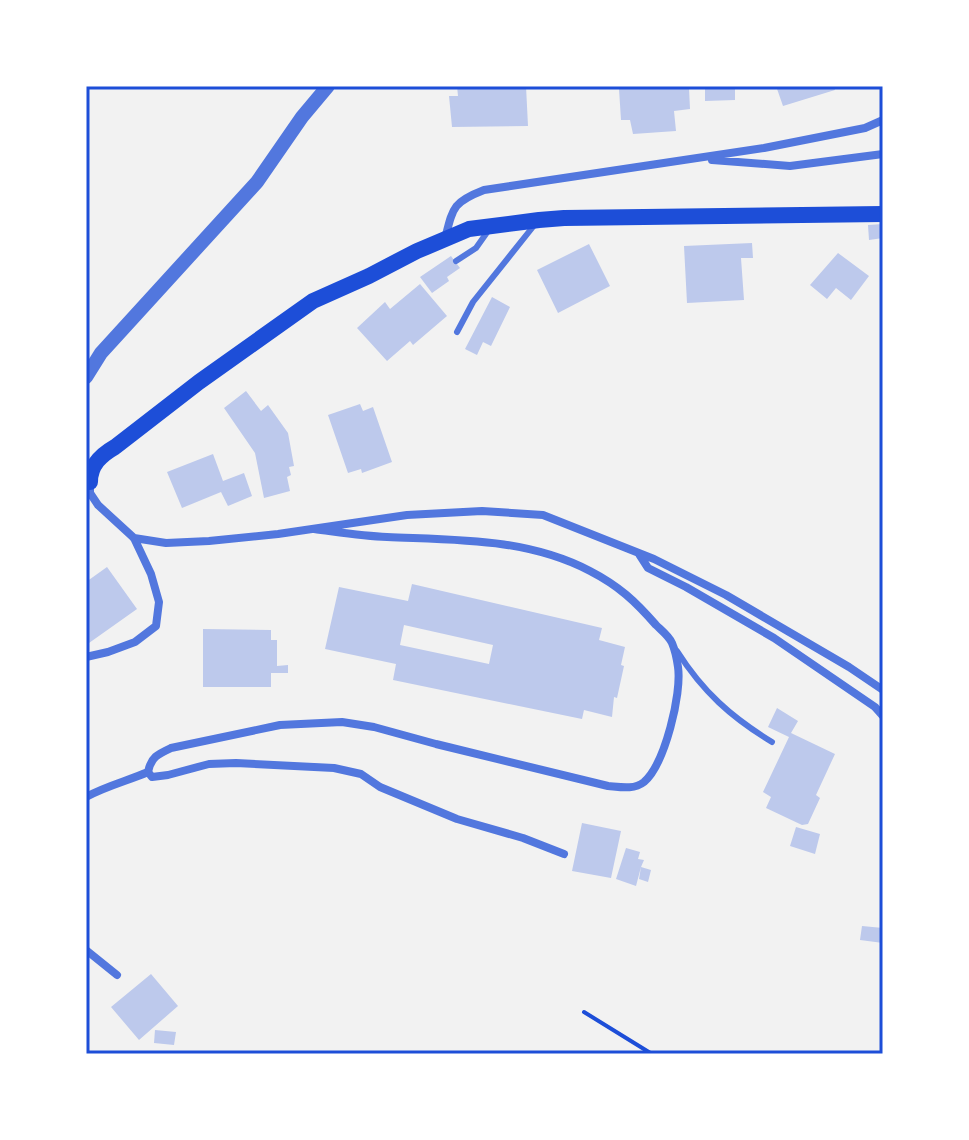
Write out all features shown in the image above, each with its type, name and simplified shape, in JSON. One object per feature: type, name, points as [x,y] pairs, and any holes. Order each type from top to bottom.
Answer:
[{"type":"main road","points":[[88,481],[89,473],[101,456],[313,301],[469,229],[538,220],[883,214]]},
{"type":"street","points":[[86,377],[101,353],[257,182],[302,117],[328,86]]},
{"type":"street","points":[[444,240],[452,212],[464,198],[484,190],[817,138],[865,128],[883,120]]},
{"type":"street","points":[[696,159],[790,166],[883,154]]},
{"type":"street","points":[[86,657],[135,642],[156,626],[159,602],[151,574],[134,538],[98,505],[90,493],[88,481]]},
{"type":"street","points":[[134,538],[166,543],[278,534],[422,514],[482,511],[543,515],[639,553],[726,595],[883,690]]},
{"type":"street","points":[[148,772],[155,755],[171,748],[280,725],[342,722],[374,727],[608,786],[636,786],[653,770],[672,722],[679,668],[671,641],[625,592],[559,556],[523,547],[471,539],[385,537],[314,529]]},
{"type":"street","points":[[639,553],[648,568],[774,638],[875,707],[883,716]]},
{"type":"street","points":[[148,772],[152,777],[209,764],[236,763],[334,768],[361,774],[380,787],[457,819],[523,838],[564,854]]},
{"type":"street","points":[[86,797],[148,772]]},
{"type":"street","points":[[86,950],[117,975]]},
{"type":"lane","points":[[457,332],[473,302],[538,220]]},
{"type":"lane","points":[[456,261],[476,248],[491,228]]},
{"type":"lane","points":[[671,641],[706,691],[748,728],[772,742]]},
{"type":"path","points":[[584,1012],[652,1054]]},
{"type":"building","points":[[457,86],[526,86],[528,126],[452,127],[449,96],[458,96]]},
{"type":"building","points":[[630,86],[689,88],[690,109],[674,111],[676,131],[633,134],[630,120],[621,120],[619,89]]},
{"type":"building","points":[[705,86],[735,86],[735,100],[705,101]]},
{"type":"building","points":[[776,86],[834,86],[835,90],[783,106]]},
{"type":"building","points":[[883,224],[883,238],[869,240],[868,225]]},
{"type":"building","points":[[752,243],[753,258],[741,258],[744,300],[687,303],[684,246]]},
{"type":"building","points":[[589,244],[610,286],[558,313],[537,270]]},
{"type":"building","points":[[838,253],[869,276],[851,300],[836,288],[827,299],[810,285]]},
{"type":"building","points":[[451,256],[460,268],[432,293],[420,277]]},
{"type":"building","points":[[420,284],[447,316],[413,345],[410,341],[387,361],[357,328],[385,302],[390,309]]},
{"type":"building","points":[[492,297],[510,307],[491,346],[483,342],[477,355],[465,349]]},
{"type":"building","points":[[246,391],[261,411],[268,405],[288,433],[294,466],[289,467],[291,475],[287,477],[290,491],[264,498],[255,453],[224,408]]},
{"type":"building","points":[[360,404],[363,411],[373,407],[392,462],[362,473],[361,469],[348,473],[328,415]]},
{"type":"building","points":[[213,454],[223,481],[244,473],[252,496],[228,506],[221,492],[182,508],[167,472]]},
{"type":"building","points":[[107,567],[137,609],[89,643],[86,639],[86,582]]},
{"type":"building","points":[[412,584],[602,628],[599,640],[625,647],[621,665],[624,666],[617,698],[614,697],[612,717],[584,710],[582,719],[393,680],[396,664],[325,649],[339,587],[408,601]],"holes":[[[404,625],[493,645],[489,664],[400,645]]]},
{"type":"building","points":[[203,629],[271,630],[271,640],[277,640],[277,666],[288,665],[288,673],[271,673],[271,687],[203,687]]},
{"type":"building","points":[[777,708],[798,721],[791,733],[835,754],[816,795],[820,798],[808,824],[802,825],[766,808],[771,797],[763,792],[789,737],[768,727]]},
{"type":"building","points":[[582,823],[621,831],[611,878],[572,871]]},
{"type":"building","points":[[796,827],[820,834],[815,854],[790,846]]},
{"type":"building","points":[[626,848],[640,852],[638,859],[644,860],[636,886],[616,879]]},
{"type":"building","points":[[641,867],[651,870],[648,882],[639,879]]},
{"type":"building","points":[[862,926],[883,928],[883,943],[860,940]]},
{"type":"building","points":[[151,974],[178,1006],[139,1040],[111,1007]]},
{"type":"building","points":[[155,1030],[176,1032],[174,1045],[154,1043]]}]
